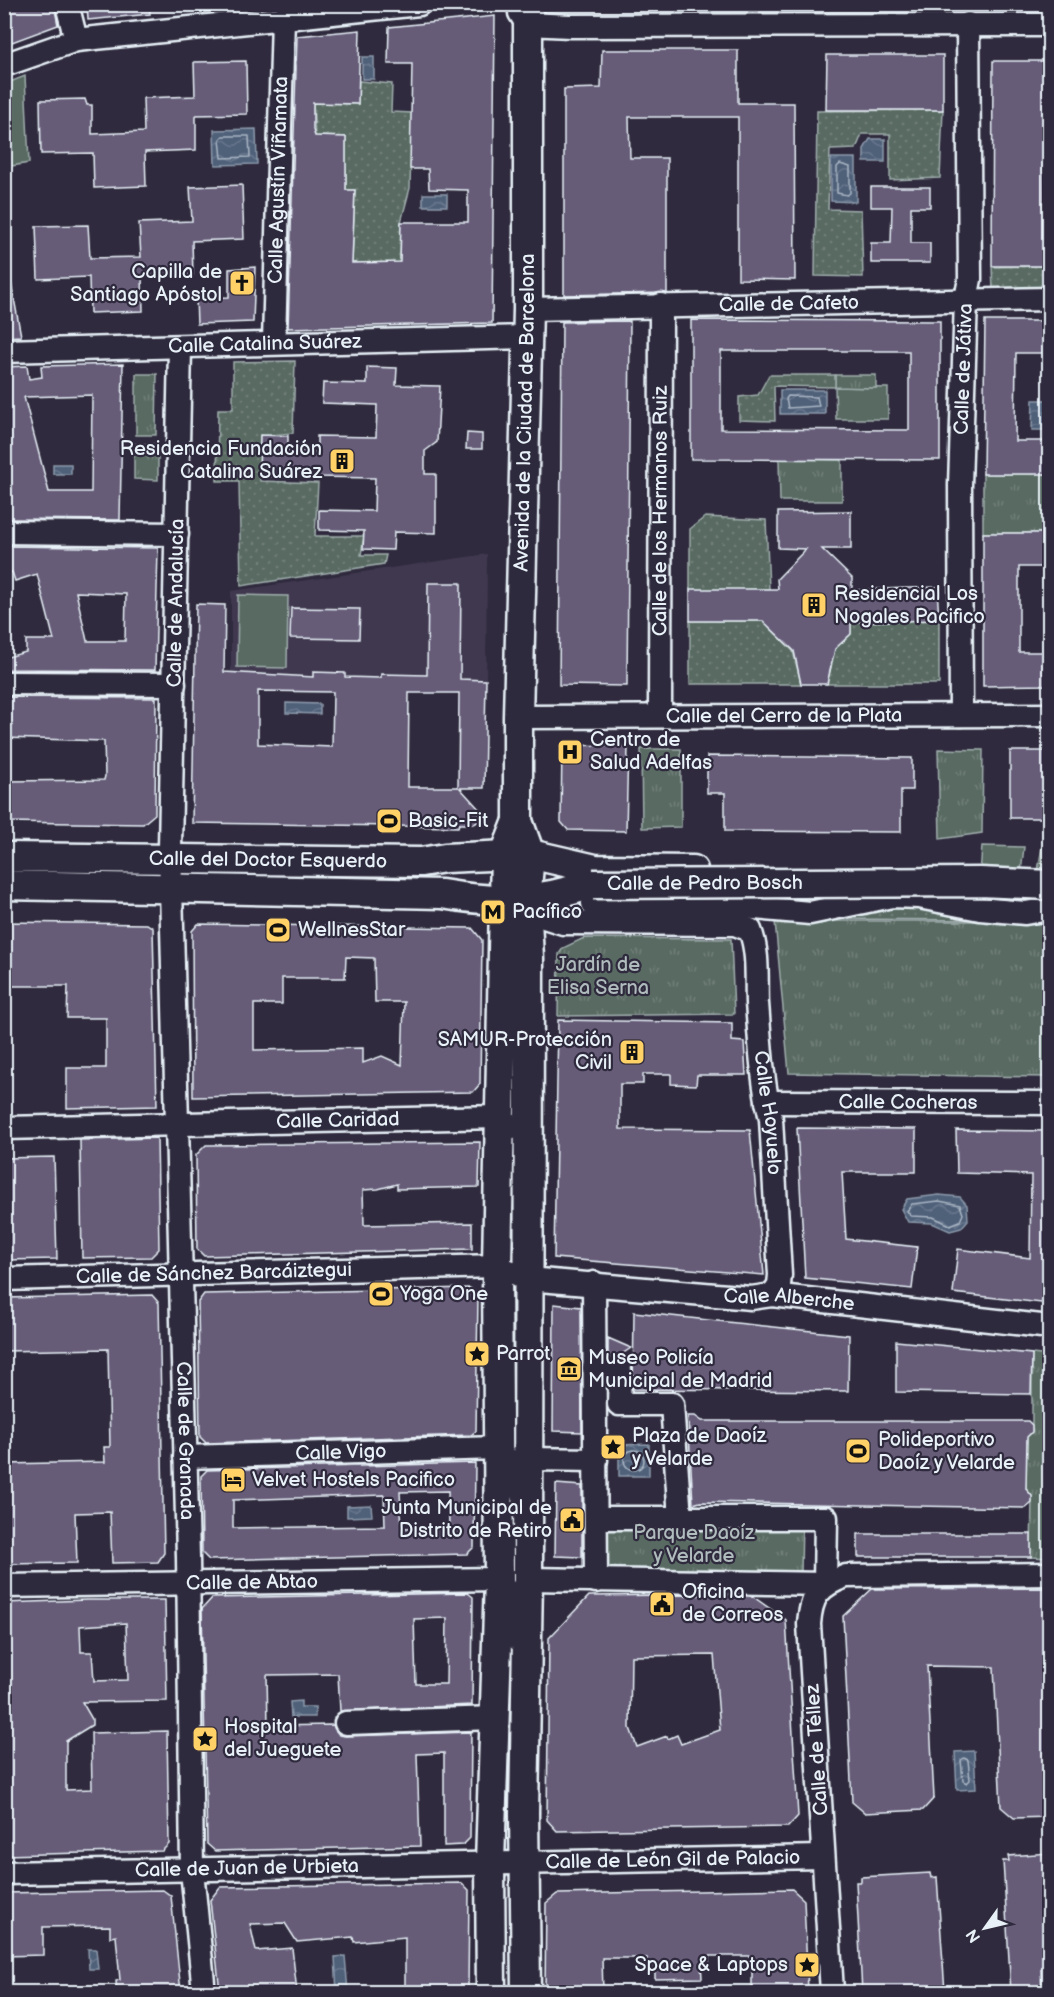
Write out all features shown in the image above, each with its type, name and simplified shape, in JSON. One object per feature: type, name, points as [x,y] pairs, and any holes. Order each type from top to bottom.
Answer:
[{"type":"main road","name":"Avenida de la Ciudad de Barcelona","points":[[491,1992],[490,1863],[499,1579],[496,1266],[499,1117],[505,900],[518,855],[518,717],[528,309],[529,75],[523,11]]},
{"type":"main road","name":"Calle del Doctor Esquerdo","points":[[4,857],[421,862],[518,855]]},
{"type":"main road","name":"Calle de Pedro Bosch","points":[[518,855],[594,886],[911,882],[1050,885]]},
{"type":"main road","points":[[518,855],[562,863],[568,874],[566,886],[558,895]]},
{"type":"main road","name":"Calle de Pedro Bosch","points":[[505,900],[558,895],[594,886],[1050,872]]},
{"type":"main road","name":"Calle del Doctor Esquerdo","points":[[4,885],[442,894],[505,900]]},
{"type":"main road","name":"Avenida de la Ciudad de Barcelona","points":[[505,900],[529,950],[528,1585],[524,1864],[526,1992]]},
{"type":"street","points":[[68,4],[76,40]]},
{"type":"street","points":[[4,64],[76,40],[419,4]]},
{"type":"street","points":[[523,11],[813,14],[968,24],[992,14],[1050,25]]},
{"type":"street","name":"Calle Agustín Viñamata","points":[[274,342],[283,18]]},
{"type":"street","name":"Calle de Játiva","points":[[961,715],[960,485],[966,299],[970,279],[968,24]]},
{"type":"street","name":"Calle de Cafeto","points":[[528,309],[1050,299]]},
{"type":"street","name":"Calle de los Hermanos Ruiz","points":[[660,716],[661,305]]},
{"type":"street","name":"Calle Catalina Suárez","points":[[4,351],[180,347],[274,342],[526,338]]},
{"type":"street","name":"Calle de Andalucía","points":[[171,887],[180,347]]},
{"type":"street","points":[[4,532],[177,534]]},
{"type":"street","points":[[4,683],[174,684]]},
{"type":"street","name":"Calle del Cerro de la Plata","points":[[518,717],[1050,715]]},
{"type":"street","name":"Calle de Pedro Bosch","points":[[594,886],[731,906],[810,913],[891,896],[919,897],[980,909],[1025,913],[1050,909]]},
{"type":"street","name":"Calle de Granada","points":[[171,887],[188,1584],[192,1870],[204,1992]]},
{"type":"street","name":"Calle de Pedro Bosch","points":[[505,900],[563,923],[735,924],[750,930]]},
{"type":"street","name":"Calle Hoyuelo","points":[[750,930],[755,942],[757,1005],[767,1102],[771,1119],[780,1275],[778,1285],[772,1295]]},
{"type":"street","name":"Calle Cocheras","points":[[767,1102],[1050,1103]]},
{"type":"street","name":"Calle Caridad","points":[[4,1128],[499,1117]]},
{"type":"street","name":"Avenida de la Ciudad de Barcelona","points":[[499,1117],[518,1132],[528,1197]]},
{"type":"street","points":[[496,1266],[528,1279]]},
{"type":"street","name":"Calle de Sánchez Barcáiztegui","points":[[4,1279],[496,1266]]},
{"type":"street","name":"Calle Alberche","points":[[528,1279],[751,1298],[772,1295],[1050,1328]]},
{"type":"street","points":[[594,1283],[596,1581]]},
{"type":"street","points":[[594,1368],[620,1370],[618,1404],[672,1404],[680,1518]]},
{"type":"street","name":"Avenida de la Ciudad de Barcelona","points":[[498,1448],[513,1466],[528,1509]]},
{"type":"street","name":"Calle Vigo","points":[[185,1457],[498,1448]]},
{"type":"street","points":[[528,1459],[596,1460]]},
{"type":"street","points":[[596,1518],[826,1518],[825,1584]]},
{"type":"street","name":"Avenida de la Ciudad de Barcelona","points":[[498,1523],[515,1577],[528,1585]]},
{"type":"street","points":[[528,1585],[596,1581],[825,1584],[846,1576],[869,1574],[1050,1574]]},
{"type":"street","name":"Avenida de la Ciudad de Barcelona","points":[[499,1579],[510,1598],[526,1679]]},
{"type":"street","name":"Calle de Abtao","points":[[4,1586],[499,1579]]},
{"type":"street","name":"Calle de Téllez","points":[[825,1584],[813,1601],[809,1624],[832,1992]]},
{"type":"street","points":[[346,1723],[495,1718]]},
{"type":"street","name":"Calle de León Gil de Palacio","points":[[524,1864],[823,1857]]},
{"type":"street","points":[[490,1863],[524,1864]]},
{"type":"street","name":"Calle de Juan de Urbieta","points":[[4,1873],[490,1863]]},
{"type":"shaded area","points":[[487,554],[486,694],[231,690],[231,591]]},
{"type":"green space","points":[[25,76],[29,163],[5,167],[5,84]]},
{"type":"green space","points":[[359,81],[392,84],[391,112],[412,113],[410,188],[401,222],[400,263],[352,263],[355,190],[346,190],[346,137],[315,136],[313,103],[358,104]]},
{"type":"green space","points":[[1045,103],[1049,103],[1049,288],[993,290],[992,267],[1044,266]]},
{"type":"green space","points":[[943,110],[940,178],[890,180],[890,134],[862,134],[856,149],[830,150],[828,209],[861,210],[863,277],[815,276],[817,111]]},
{"type":"green space","points":[[295,361],[293,433],[260,436],[260,481],[318,483],[315,536],[364,536],[361,555],[386,555],[384,564],[241,586],[239,481],[217,481],[218,409],[233,409],[233,362]]},
{"type":"green space","points":[[136,374],[157,374],[156,435],[136,435]]},
{"type":"green space","points":[[769,375],[835,375],[835,387],[774,386],[775,421],[739,420],[739,397],[758,395]]},
{"type":"green space","points":[[835,375],[876,375],[876,388],[835,387]]},
{"type":"green space","points":[[835,387],[888,388],[888,419],[836,419]]},
{"type":"green space","points":[[134,444],[158,444],[158,480],[134,479]]},
{"type":"green space","points":[[779,459],[842,460],[842,501],[780,501]]},
{"type":"green space","points":[[983,474],[1049,474],[1049,533],[983,533]]},
{"type":"green space","points":[[705,517],[766,520],[769,589],[690,591],[690,529]]},
{"type":"green space","points":[[238,595],[288,596],[287,668],[237,667]]},
{"type":"green space","points":[[939,620],[939,684],[827,684],[835,649],[833,643],[842,643],[851,634],[851,622]]},
{"type":"green space","points":[[690,621],[768,621],[769,627],[793,651],[801,684],[690,684]]},
{"type":"green space","points":[[641,749],[681,749],[681,827],[642,828]]},
{"type":"green space","points":[[938,749],[983,750],[982,833],[940,839]]},
{"type":"green space","points":[[982,846],[1024,847],[1017,906],[978,905]]},
{"type":"green space","points":[[1042,847],[1049,847],[1049,907],[1032,906]]},
{"type":"green space","points":[[916,905],[989,920],[825,919],[854,910]]},
{"type":"green space","points":[[775,921],[1049,921],[1049,1077],[789,1073]]},
{"type":"green space","name":"Jardín de Elisa Serna","points":[[584,938],[731,939],[734,1014],[558,1016],[559,954],[563,948]]},
{"type":"green space","points":[[1032,1354],[1049,1356],[1049,1558],[1031,1557],[1032,1496],[1026,1489],[1027,1437],[1032,1432]]},
{"type":"green space","name":"Parque Daoíz y Velarde","points":[[599,1512],[802,1516],[801,1576],[599,1575]]},
{"type":"water","points":[[362,57],[374,57],[374,79],[362,79]]},
{"type":"water","points":[[256,129],[257,164],[215,165],[214,130]]},
{"type":"water","points":[[870,139],[885,139],[885,162],[864,162],[864,149]]},
{"type":"water","points":[[831,158],[856,158],[856,202],[831,201]]},
{"type":"water","points":[[423,194],[447,194],[447,206],[423,206]]},
{"type":"water","points":[[780,390],[825,390],[825,414],[780,414]]},
{"type":"water","points":[[1033,400],[1049,400],[1049,430],[1032,430]]},
{"type":"water","points":[[53,464],[71,464],[71,474],[53,474]]},
{"type":"water","points":[[286,703],[320,704],[320,714],[286,713]]},
{"type":"water","points":[[939,1195],[960,1197],[967,1205],[968,1220],[961,1228],[950,1231],[932,1223],[908,1222],[901,1209],[907,1199]]},
{"type":"water","points":[[649,1444],[649,1476],[619,1476],[619,1445]]},
{"type":"water","points":[[371,1505],[372,1516],[347,1517],[347,1506]]},
{"type":"water","points":[[301,1701],[301,1707],[315,1707],[315,1717],[291,1717],[290,1702]]},
{"type":"water","points":[[974,1751],[976,1789],[957,1790],[955,1752]]},
{"type":"water","points":[[88,1949],[96,1949],[98,1969],[89,1969]]},
{"type":"water","points":[[345,1956],[348,1992],[337,1992],[335,1957]]},
{"type":"building","points":[[4,4],[54,4],[58,25],[4,45]]},
{"type":"building","points":[[87,4],[149,4],[150,14],[88,20]]},
{"type":"building","points":[[495,16],[492,323],[288,328],[297,36],[360,30],[358,104],[313,103],[313,130],[315,136],[346,137],[346,190],[355,190],[352,263],[400,262],[401,222],[468,222],[468,190],[429,189],[428,169],[410,169],[412,64],[388,64],[389,27]]},
{"type":"building","points":[[602,50],[738,50],[738,103],[794,103],[795,280],[738,279],[738,117],[629,117],[630,158],[667,158],[667,293],[564,295],[564,89],[601,88]]},
{"type":"building","points":[[827,55],[943,55],[943,110],[826,110]]},
{"type":"building","points":[[246,61],[247,114],[196,115],[196,150],[145,152],[146,186],[94,188],[93,153],[41,154],[40,100],[85,99],[87,105],[92,105],[92,134],[144,132],[143,98],[195,96],[194,62]]},
{"type":"building","points":[[993,61],[1050,61],[1050,103],[1045,103],[1044,266],[992,266]]},
{"type":"building","points":[[242,185],[244,239],[192,241],[193,275],[142,276],[143,311],[90,313],[89,277],[38,279],[36,226],[88,225],[90,258],[141,257],[139,223],[192,221],[190,187]]},
{"type":"building","points":[[871,187],[930,187],[930,207],[911,207],[911,243],[930,243],[930,263],[871,263],[871,243],[891,243],[892,207],[871,207]]},
{"type":"building","name":"Capilla de Santiago Apóstol","points":[[255,267],[253,322],[197,324],[196,298],[229,297],[229,269]]},
{"type":"building","points":[[11,282],[21,336],[4,337],[4,283]]},
{"type":"building","points":[[691,320],[940,321],[940,460],[691,459]],"holes":[[[721,351],[909,351],[909,430],[721,429]]]},
{"type":"building","points":[[630,321],[627,686],[559,685],[562,322]]},
{"type":"building","points":[[985,321],[1050,321],[1050,353],[1016,353],[1015,441],[1050,441],[1050,474],[983,474]]},
{"type":"building","points":[[123,364],[120,520],[4,519],[4,367],[27,366],[29,379],[42,377],[41,366]],"holes":[[[92,395],[91,492],[49,492],[24,397]]]},
{"type":"building","name":"Residencia Fundación Catalina Suárez","points":[[367,367],[397,368],[396,385],[440,386],[437,442],[425,451],[425,474],[436,474],[436,533],[394,532],[393,550],[363,549],[364,531],[319,530],[319,510],[374,511],[375,478],[316,477],[316,473],[287,472],[287,477],[259,476],[260,435],[288,436],[288,451],[317,452],[317,436],[376,437],[377,405],[322,403],[323,383],[367,384]]},
{"type":"building","points":[[467,433],[482,434],[482,449],[466,449]]},
{"type":"building","name":"Residencial Los Nogales Pacifico","points":[[851,511],[851,549],[822,549],[852,578],[852,590],[937,587],[939,620],[851,622],[851,634],[835,649],[827,684],[801,684],[794,651],[763,621],[690,621],[690,589],[778,589],[777,579],[806,549],[778,548],[778,512]]},
{"type":"building","points":[[983,533],[1050,533],[1050,567],[1019,567],[1019,652],[1050,652],[1050,685],[983,686]]},
{"type":"building","points":[[4,546],[158,548],[155,670],[4,669],[4,658],[26,652],[26,640],[54,640],[37,574],[15,581],[12,572],[4,574]],"holes":[[[76,592],[126,594],[125,641],[87,641]]]},
{"type":"building","points":[[428,583],[461,583],[460,679],[486,680],[484,788],[460,788],[480,810],[479,821],[474,824],[459,824],[458,827],[192,823],[196,604],[225,605],[224,672],[313,677],[313,672],[345,673],[345,677],[381,678],[381,674],[427,675]],"holes":[[[258,691],[333,692],[332,747],[258,744]],[[409,693],[459,693],[458,787],[408,787]]]},
{"type":"building","points":[[291,608],[360,609],[359,639],[290,638]]},
{"type":"building","points":[[4,697],[156,698],[155,814],[143,824],[4,822],[4,781],[104,780],[105,776],[104,741],[4,738]]},
{"type":"building","points":[[562,745],[628,746],[626,831],[568,830],[561,822]]},
{"type":"building","points":[[1010,751],[1050,751],[1050,818],[1010,818]]},
{"type":"building","points":[[707,756],[912,758],[912,790],[901,790],[901,832],[725,831],[725,793],[707,793]]},
{"type":"building","points":[[4,922],[147,924],[153,928],[157,1106],[67,1108],[67,1068],[106,1068],[106,1018],[67,1018],[68,986],[4,986]]},
{"type":"building","points":[[198,924],[472,928],[482,940],[480,1084],[473,1092],[193,1097],[192,931]],"holes":[[[346,957],[374,958],[375,1002],[404,1002],[402,1065],[382,1056],[363,1063],[363,1048],[254,1050],[254,1004],[282,1004],[282,978],[345,978]]]},
{"type":"building","points":[[558,1020],[732,1023],[732,1041],[744,1042],[746,1075],[697,1075],[696,1085],[671,1084],[671,1074],[643,1074],[643,1084],[620,1084],[620,1129],[750,1130],[764,1275],[554,1258]]},
{"type":"building","points":[[797,1128],[916,1129],[916,1172],[842,1172],[846,1239],[917,1247],[912,1289],[805,1278]]},
{"type":"building","points":[[956,1130],[1050,1131],[1050,1304],[953,1293],[958,1249],[1030,1258],[1031,1175],[957,1173]]},
{"type":"building","points":[[157,1138],[159,1249],[151,1257],[82,1258],[80,1140]]},
{"type":"building","points":[[480,1142],[479,1187],[397,1189],[397,1184],[363,1190],[364,1225],[472,1223],[472,1249],[204,1256],[197,1249],[196,1155],[206,1145]]},
{"type":"building","points":[[54,1157],[57,1259],[4,1260],[4,1158]]},
{"type":"building","points":[[470,1288],[478,1295],[476,1431],[471,1435],[206,1443],[200,1437],[198,1302],[204,1294]]},
{"type":"building","points":[[152,1295],[159,1303],[164,1553],[158,1562],[112,1563],[110,1512],[75,1513],[77,1563],[4,1564],[4,1464],[105,1462],[104,1447],[110,1447],[108,1349],[4,1351],[4,1298]]},
{"type":"building","name":"Museo Policía Municipal de Madrid","points":[[554,1304],[581,1307],[582,1432],[553,1431]]},
{"type":"building","points":[[634,1312],[849,1335],[848,1391],[633,1389]]},
{"type":"building","points":[[608,1338],[631,1348],[619,1356],[608,1356]]},
{"type":"building","points":[[896,1341],[1032,1354],[1031,1394],[896,1392]]},
{"type":"building","name":"Polideportivo Daoíz y Velarde","points":[[688,1416],[695,1416],[702,1421],[1028,1421],[1032,1425],[1032,1432],[1027,1437],[1026,1489],[1032,1496],[1032,1503],[1026,1508],[700,1502],[693,1504]]},
{"type":"building","points":[[475,1463],[474,1547],[467,1554],[209,1560],[202,1553],[201,1476],[207,1470]],"holes":[[[448,1491],[449,1527],[402,1528],[400,1492]],[[384,1495],[385,1526],[233,1528],[233,1500]]]},
{"type":"building","name":"Junta Municipal de Distrito de Retiro","points":[[556,1484],[582,1486],[582,1557],[555,1556]]},
{"type":"building","points":[[858,1534],[1031,1534],[1031,1557],[858,1557]]},
{"type":"building","points":[[1050,1588],[1050,1817],[1014,1818],[1001,1807],[994,1667],[927,1666],[934,1798],[923,1810],[865,1813],[852,1802],[843,1616],[872,1589]]},
{"type":"building","points":[[468,1593],[473,1597],[472,1705],[340,1711],[338,1674],[267,1675],[268,1726],[333,1725],[339,1735],[346,1736],[471,1732],[470,1838],[463,1845],[444,1846],[444,1753],[417,1754],[420,1846],[215,1851],[207,1844],[202,1609],[212,1598]],"holes":[[[447,1618],[446,1684],[416,1684],[414,1619]]]},
{"type":"building","points":[[589,1596],[752,1596],[786,1620],[798,1816],[788,1827],[557,1831],[547,1820],[549,1638]],"holes":[[[714,1655],[720,1730],[681,1744],[677,1735],[668,1739],[667,1736],[637,1747],[630,1728],[631,1656]]]},
{"type":"building","points":[[165,1600],[167,1701],[82,1702],[92,1719],[92,1725],[66,1741],[66,1790],[92,1789],[91,1733],[167,1731],[169,1844],[162,1851],[4,1855],[4,1603]],"holes":[[[126,1623],[128,1680],[94,1681],[92,1652],[81,1652],[80,1626]]]},
{"type":"building","points":[[1050,1853],[1050,1969],[1041,1969],[1042,1992],[1011,1992],[1003,1861],[1009,1861],[1008,1856]]},
{"type":"building","points":[[930,1873],[931,1878],[937,1877],[945,1992],[862,1992],[856,1882],[861,1882],[861,1877]]},
{"type":"building","points":[[462,1883],[469,1890],[468,1992],[405,1992],[405,1937],[354,1942],[353,1937],[297,1942],[285,1923],[250,1924],[256,1951],[292,1948],[297,1992],[220,1992],[210,1900],[220,1887]]},
{"type":"building","points":[[792,1889],[804,1900],[808,1992],[752,1992],[752,1956],[709,1956],[709,1962],[701,1962],[702,1978],[655,1979],[655,1963],[647,1963],[647,1958],[602,1958],[603,1992],[545,1992],[546,1903],[557,1894]]},
{"type":"building","points":[[163,1890],[171,1896],[181,1992],[117,1992],[116,1981],[120,1980],[116,1936],[110,1937],[110,1926],[43,1927],[43,1955],[4,1956],[4,1893]]},
{"type":"place","name":"Capilla de Santiago Apóstol","points":[[242,283]]},
{"type":"place","name":"Residencia Fundación Catalina Suárez","points":[[342,461]]},
{"type":"place","name":"Residencial Los Nogales Pacifico","points":[[814,605]]},
{"type":"place","name":"Centro de Salud Adelfas","points":[[570,752]]},
{"type":"place","name":"Basic-Fit","points":[[389,821]]},
{"type":"place","name":"Pacífico","points":[[493,912]]},
{"type":"place","name":"WellnesStar","points":[[278,930]]},
{"type":"place","name":"SAMUR-Protección Civil","points":[[632,1052]]},
{"type":"place","name":"Yoga One","points":[[381,1294]]},
{"type":"place","name":"Parrot","points":[[477,1354]]},
{"type":"place","name":"Museo Policía Municipal de Madrid","points":[[569,1369]]},
{"type":"place","name":"Plaza de Daoíz y Velarde","points":[[613,1447]]},
{"type":"place","name":"Polideportivo Daoíz y Velarde","points":[[858,1451]]},
{"type":"place","name":"Velvet Hostels Pacifico","points":[[233,1480]]},
{"type":"place","name":"Junta Municipal de Distrito de Retiro","points":[[572,1520]]},
{"type":"place","name":"Oficina de Correos","points":[[662,1604]]},
{"type":"place","name":"Hospital del Jueguete","points":[[205,1739]]},
{"type":"place","name":"Space & Laptops","points":[[807,1965]]}]
